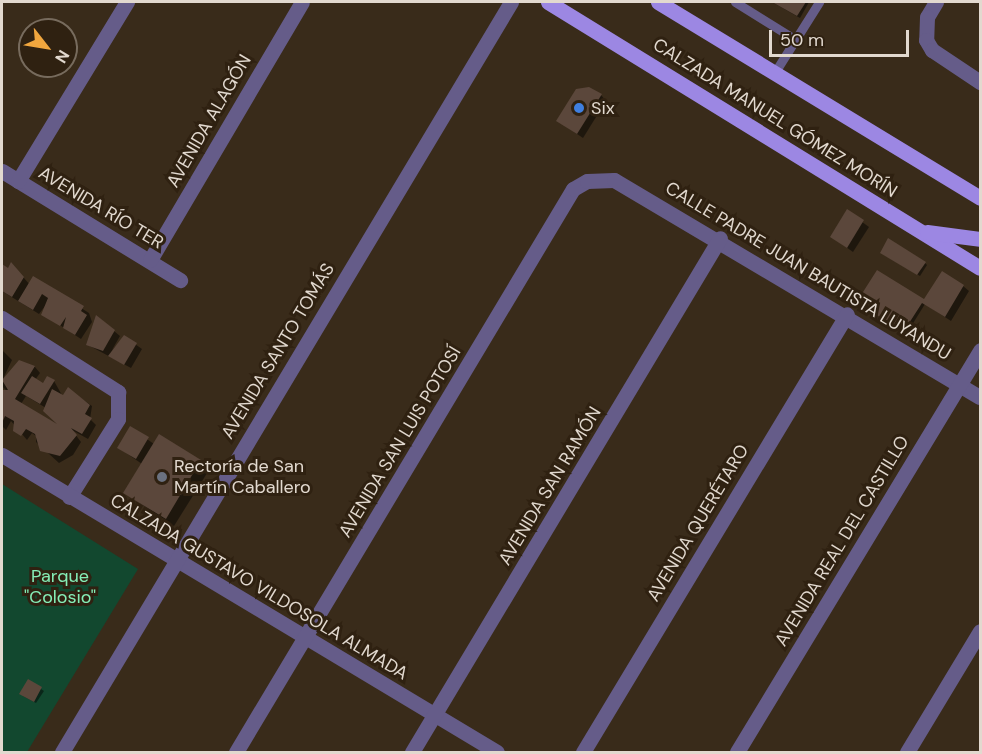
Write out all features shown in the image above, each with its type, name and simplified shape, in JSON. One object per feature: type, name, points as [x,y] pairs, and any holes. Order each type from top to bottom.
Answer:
[{"type":"main road","name":"CALZADA MANUEL GÓMEZ MORÍN","points":[[548,2],[981,268]]},
{"type":"main road","name":"CALZADA MANUEL GÓMEZ MORÍN","points":[[659,2],[981,198]]},
{"type":"main road","points":[[921,232],[981,239]]},
{"type":"street","points":[[18,181],[127,2]]},
{"type":"street","name":"AVENIDA ALAGÓN","points":[[150,260],[302,2]]},
{"type":"street","name":"AVENIDA SANTO TOMÁS","points":[[62,753],[174,562],[511,2]]},
{"type":"street","points":[[936,2],[927,17],[926,40],[932,50],[981,82]]},
{"type":"street","name":"AVENIDA RÍO TER","points":[[2,171],[180,280]]},
{"type":"street","name":"AVENIDA SAN LUIS POTOSÍ","points":[[236,753],[573,189],[601,178],[614,180]]},
{"type":"street","name":"CALLE PADRE JUAN BAUTISTA LUYANDU","points":[[614,180],[720,238],[981,397]]},
{"type":"street","name":"AVENIDA SAN RAMÓN","points":[[412,753],[720,238]]},
{"type":"street","name":"AVENIDA QUERÉTARO","points":[[583,753],[847,314]]},
{"type":"street","points":[[2,318],[118,392],[118,419],[69,497]]},
{"type":"street","name":"AVENIDA REAL DEL CASTILLO","points":[[737,753],[981,350]]},
{"type":"street","name":"CALZADA GUSTAVO VILDOSOLA ALMADA","points":[[2,455],[174,562],[436,714],[497,753]]},
{"type":"street","points":[[907,753],[981,631]]},
{"type":"lane","points":[[735,2],[795,40]]},
{"type":"lane","points":[[775,72],[819,2]]},
{"type":"green space","name":"Parque \"Colosio\"","points":[[2,484],[138,569],[27,752],[2,752]]},
{"type":"building","points":[[772,2],[806,2],[797,16]]},
{"type":"building","name":"Six","points":[[589,87],[602,94],[577,134],[556,121],[576,89]]},
{"type":"building","points":[[847,209],[864,220],[847,248],[830,237]]},
{"type":"building","points":[[888,238],[926,262],[917,275],[880,253]]},
{"type":"building","points":[[11,262],[24,277],[12,297],[2,291],[2,264],[8,268]]},
{"type":"building","points":[[877,270],[924,299],[942,271],[964,285],[945,317],[922,303],[904,331],[856,303]]},
{"type":"building","points":[[33,276],[84,306],[81,311],[87,315],[75,335],[63,328],[66,317],[60,326],[41,315],[48,298],[42,294],[33,310],[18,301]]},
{"type":"building","points":[[96,315],[115,330],[103,351],[86,345]]},
{"type":"building","points":[[124,335],[137,343],[124,365],[108,356]]},
{"type":"building","points":[[19,360],[35,366],[15,399],[57,424],[43,411],[52,389],[63,395],[68,387],[90,405],[85,414],[92,418],[82,434],[71,428],[77,435],[60,456],[40,451],[35,434],[26,429],[21,436],[13,431],[14,421],[5,416],[2,423],[2,390],[8,390],[2,380]]},
{"type":"building","points":[[32,376],[43,383],[47,376],[55,380],[40,404],[21,393]]},
{"type":"building","points":[[130,426],[149,437],[136,459],[117,448]]},
{"type":"building","name":"Rectoría de San Martín Caballero","points":[[159,434],[201,460],[166,519],[123,493]]},
{"type":"building","points":[[28,679],[42,687],[34,702],[19,694]]},
{"type":"place","name":"Six","points":[[579,108]]},
{"type":"place","name":"Rectoría de San Martín Caballero","points":[[162,477]]}]
